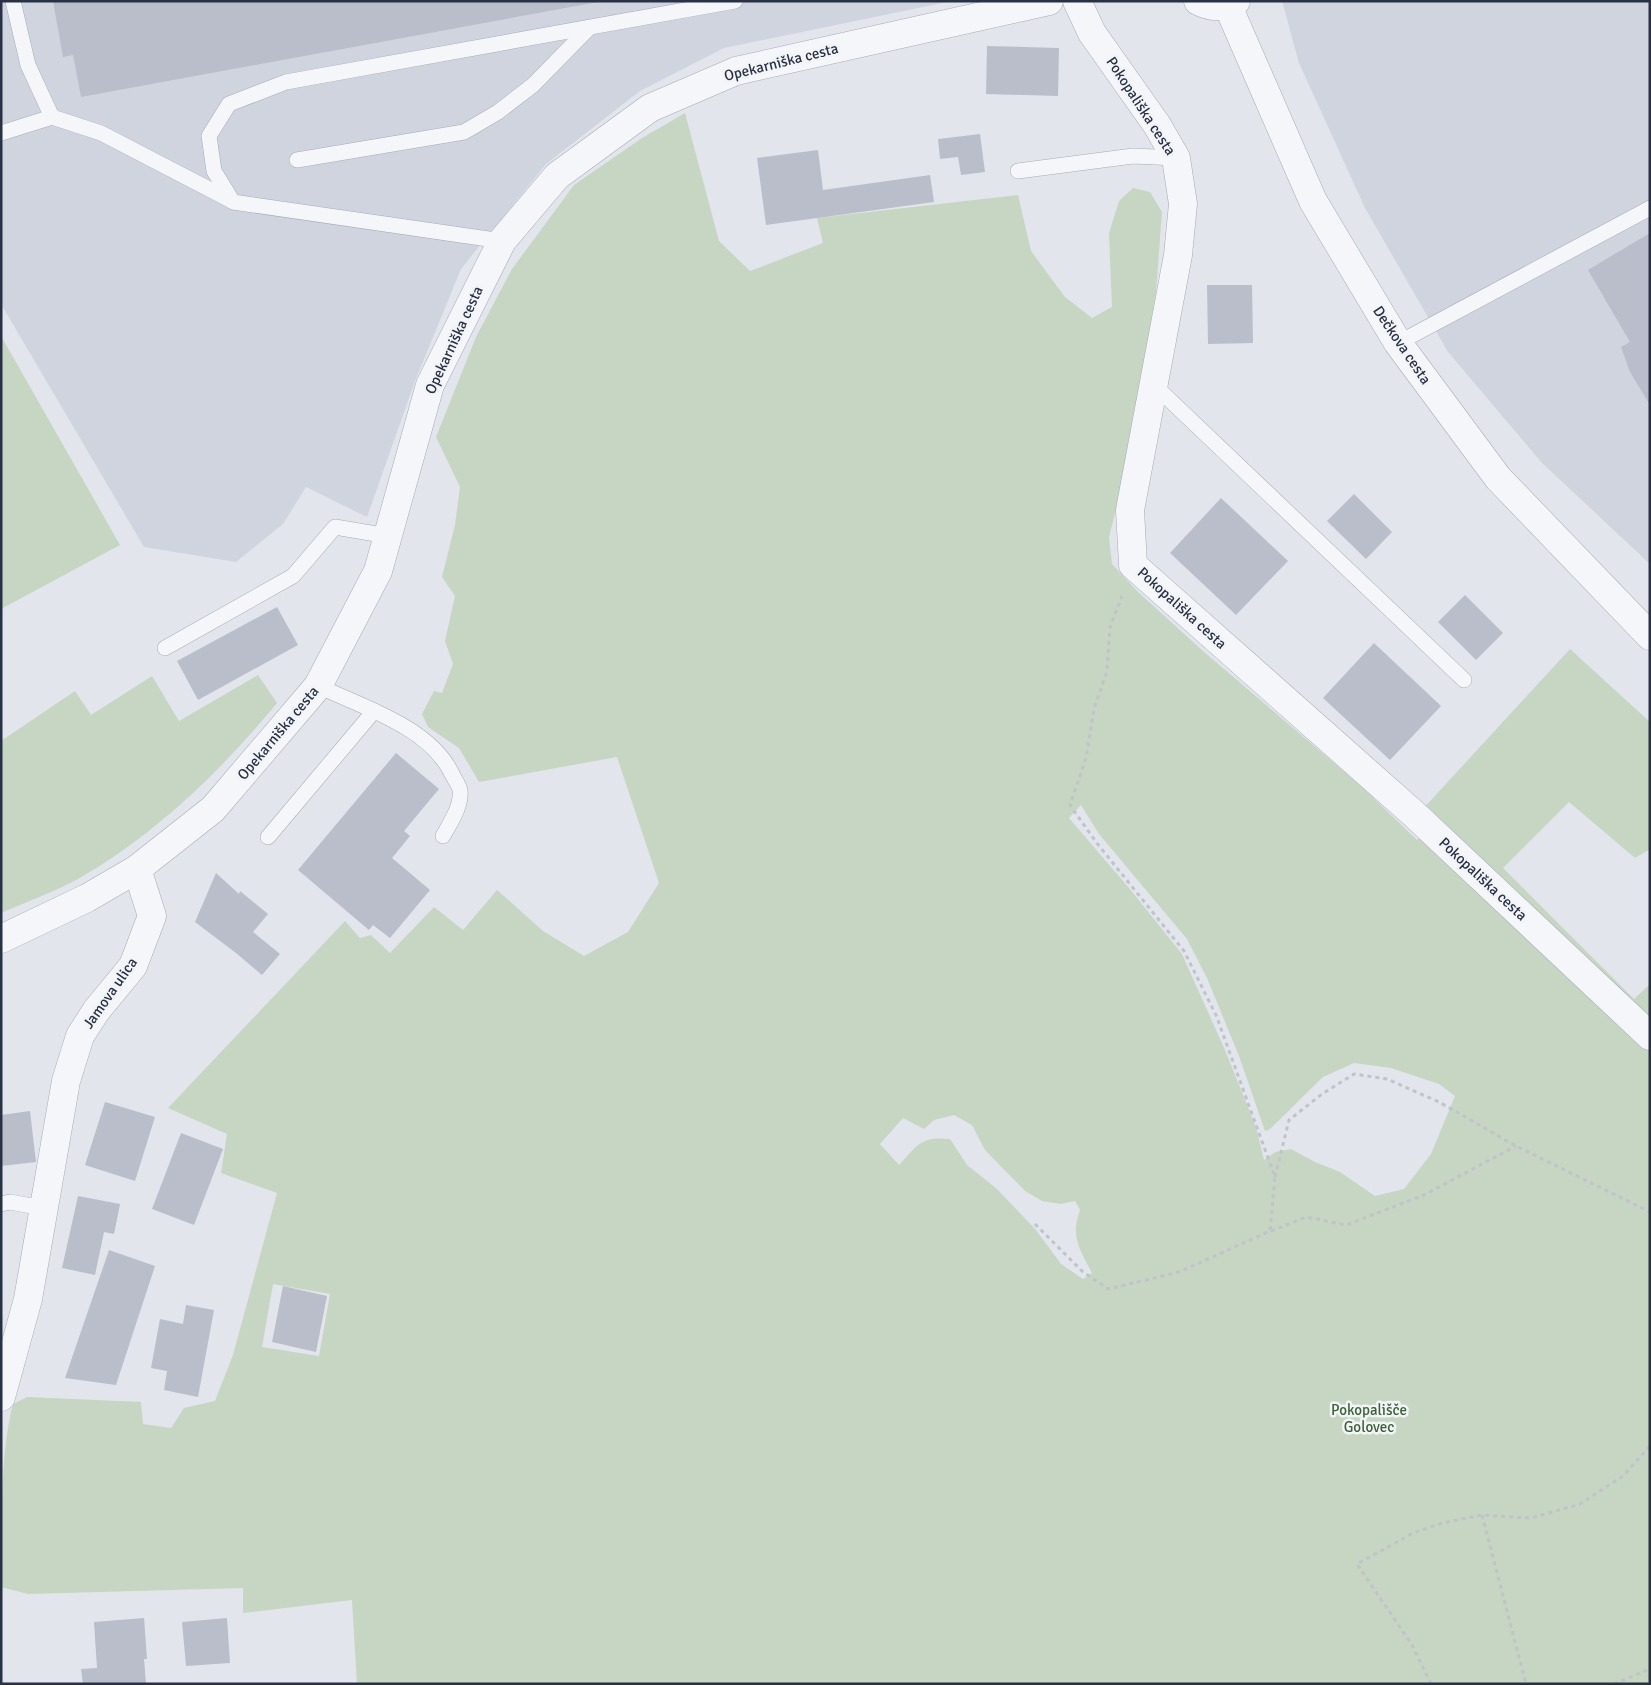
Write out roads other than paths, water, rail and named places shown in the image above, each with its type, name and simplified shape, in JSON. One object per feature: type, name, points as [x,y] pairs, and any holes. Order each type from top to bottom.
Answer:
[{"type":"street","name":"Opekarniška cesta","points":[[1,939],[87,898],[137,869],[213,809],[255,763],[318,686],[378,571],[430,385],[502,242],[556,176],[650,108],[736,71],[1049,1]]},
{"type":"street","name":"Pokopališka cesta","points":[[1077,1],[1092,33],[1157,126],[1176,158],[1182,212],[1178,255],[1130,510],[1133,565],[1415,815],[1650,1036]]},
{"type":"street","points":[[1198,1],[1217,7],[1232,3]]},
{"type":"street","name":"Dečkova cesta","points":[[1232,3],[1313,202],[1398,343],[1498,478],[1650,636]]},
{"type":"street","name":"Jamova ulica","points":[[1,1397],[28,1299],[66,1081],[80,1036],[96,1011],[132,966],[152,916],[137,869]]},
{"type":"lane","points":[[13,1],[28,65],[52,116]]},
{"type":"lane","points":[[233,202],[214,171],[209,136],[229,104],[286,82],[735,1]]},
{"type":"lane","points":[[298,160],[464,132],[498,112],[533,85],[589,28]]},
{"type":"lane","points":[[1,133],[52,116],[101,133],[233,202],[502,242]]},
{"type":"lane","points":[[1018,171],[1133,156],[1176,158]]},
{"type":"lane","points":[[1398,343],[1650,208]]},
{"type":"lane","points":[[1154,385],[1464,680]]},
{"type":"lane","points":[[165,648],[293,576],[335,527],[388,536]]},
{"type":"lane","points":[[318,686],[374,710],[419,736],[446,760],[460,790],[456,812],[443,836]]},
{"type":"lane","points":[[268,837],[374,710]]},
{"type":"lane","points":[[1,1204],[10,1202],[43,1208]]},
{"type":"park label","name":"Pokopališče Golovec","points":[[1369,1418]]}]
